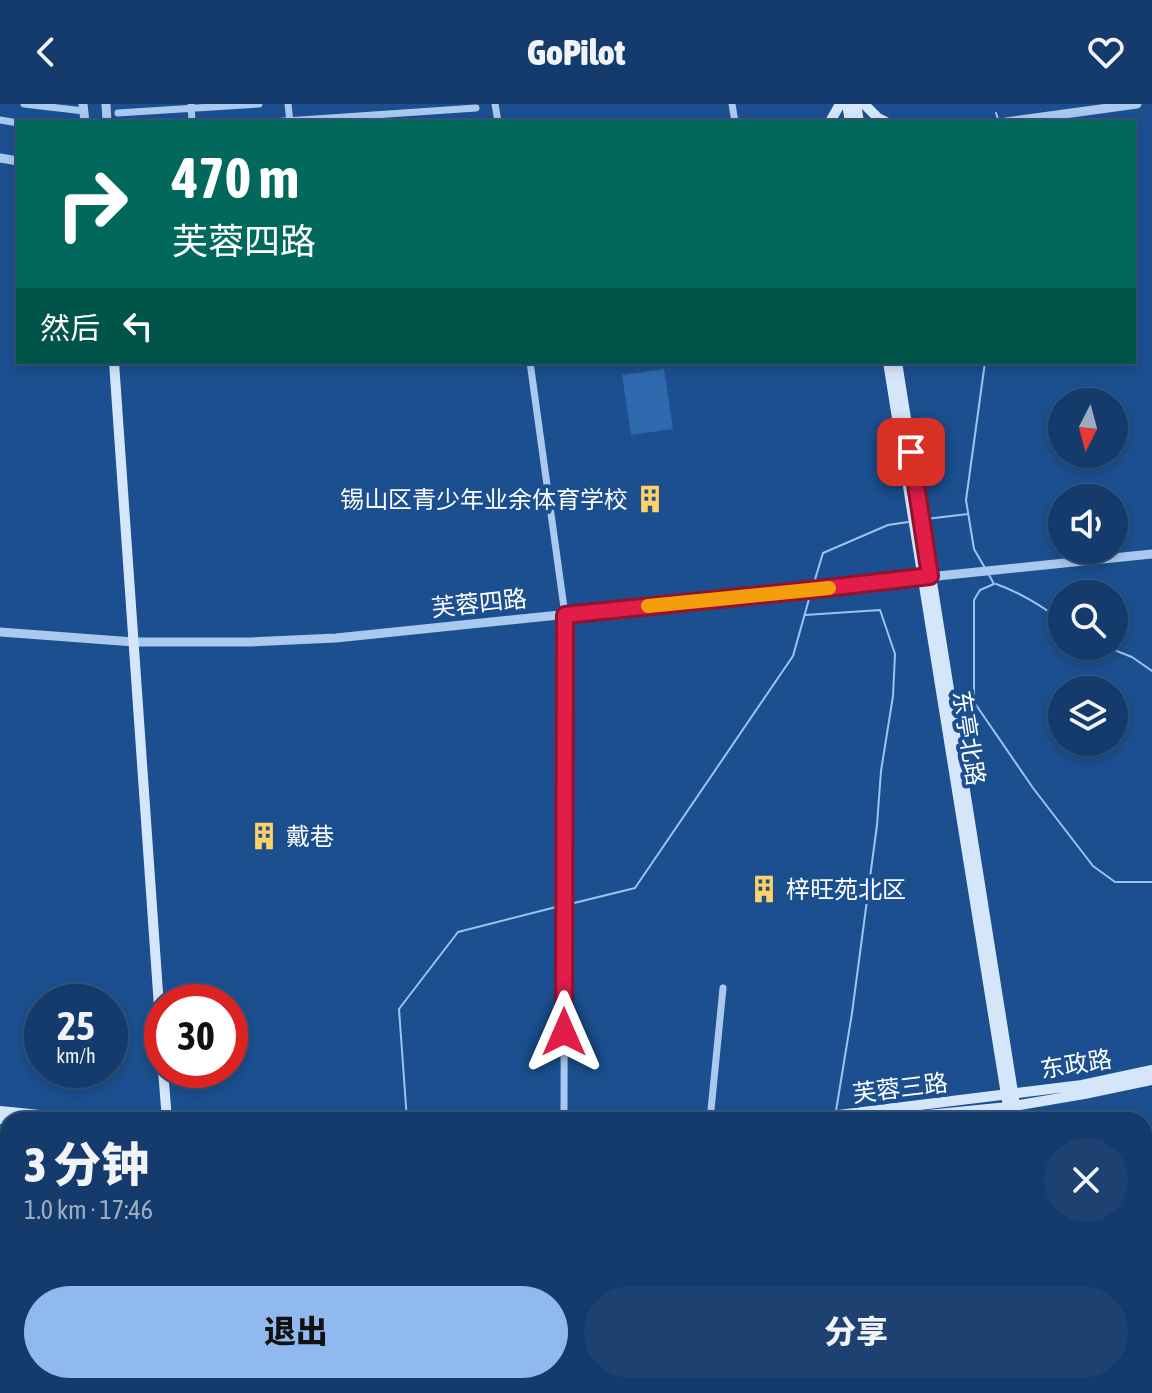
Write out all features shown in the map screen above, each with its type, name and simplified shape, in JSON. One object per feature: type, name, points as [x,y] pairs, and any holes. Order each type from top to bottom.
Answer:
[{"type":"main road","points":[[864,104],[882,120]]},
{"type":"main road","points":[[114,364],[157,984]]},
{"type":"main road","name":"东亭北路","points":[[888,364],[919,530],[1011,1112]]},
{"type":"main road","name":"东亭北路","points":[[897,364],[916,513]]},
{"type":"main road","name":"东政路","points":[[1010,1100],[1152,1070]]},
{"type":"main road","name":"东政路","points":[[1010,1100],[1084,1094],[1152,1080]]},
{"type":"main road","points":[[164,1088],[166,1112]]},
{"type":"main road","name":"东亭北路","points":[[1010,1100],[1015,1112]]},
{"type":"main road","name":"芙蓉三路","points":[[864,1112],[1010,1100]]},
{"type":"main road","name":"芙蓉三路","points":[[930,1112],[1010,1100]]},
{"type":"street","points":[[24,104],[84,112]]},
{"type":"street","points":[[118,113],[259,104]]},
{"type":"street","points":[[1021,120],[1137,104]]},
{"type":"street","points":[[297,120],[385,108],[476,108]]},
{"type":"street","points":[[530,364],[565,615],[564,1112]]},
{"type":"street","name":"芙蓉四路","points":[[0,632],[134,642],[336,638],[1152,554]]},
{"type":"street","points":[[711,1112],[723,988]]},
{"type":"shaded area","points":[[664,369],[673,429],[631,435],[622,375]]},
{"type":"waterway","points":[[996,113],[998,120]]},
{"type":"waterway","points":[[985,364],[966,500],[974,549],[985,568]]},
{"type":"waterway","points":[[926,519],[968,514]]},
{"type":"waterway","points":[[813,586],[823,553],[888,525],[908,522]]},
{"type":"waterway","points":[[988,573],[994,584],[980,590],[974,600],[974,702],[1033,788],[1093,866],[1115,882],[1152,882]]},
{"type":"waterway","points":[[996,584],[1048,612]]},
{"type":"waterway","points":[[566,905],[635,888],[793,656],[811,592]]},
{"type":"waterway","points":[[805,615],[880,610],[895,654],[893,696],[881,771],[877,825],[836,1111]]},
{"type":"waterway","points":[[1128,655],[1152,671]]},
{"type":"waterway","points":[[406,1112],[399,1009],[458,932],[560,906]]},
{"type":"slow traffic","points":[[648,606],[829,588]]},
{"type":"place","name":"锡山区青少年业余体育学校","points":[[650,499]]},
{"type":"place","name":"戴巷","points":[[264,836]]},
{"type":"place","name":"梓旺苑北区","points":[[764,889]]},
{"type":"route","points":[[564,1032],[565,615],[930,576],[911,452]]}]
